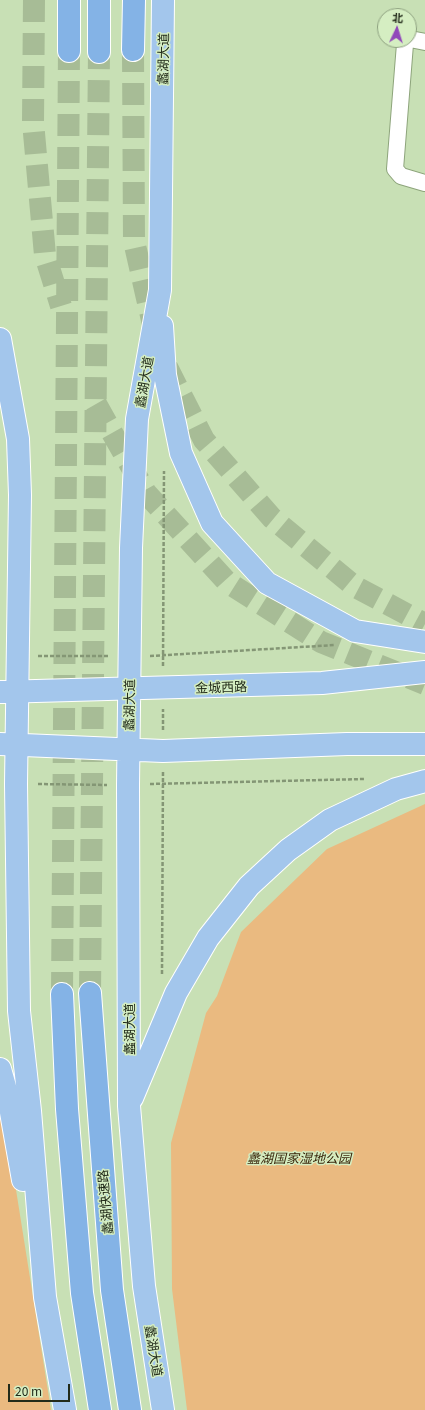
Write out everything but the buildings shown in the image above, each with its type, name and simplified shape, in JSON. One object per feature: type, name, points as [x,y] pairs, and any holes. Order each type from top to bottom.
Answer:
[{"type":"highway","points":[[69,0],[69,51]]},
{"type":"highway","points":[[99,0],[99,52]]},
{"type":"highway","points":[[133,50],[134,0]]},
{"type":"highway","name":"蠡湖快速路","points":[[90,993],[112,1290],[130,1410]]},
{"type":"highway","points":[[62,994],[68,1109],[82,1293],[100,1410]]},
{"type":"main road","name":"蠡湖大道","points":[[163,0],[160,290],[137,419],[131,548],[128,750],[129,1106],[144,1286],[163,1410]]},
{"type":"main road","points":[[160,290],[165,375],[181,453],[212,523],[267,583],[355,631],[425,642]]},
{"type":"main road","points":[[0,339],[18,439],[20,495],[9,691],[8,744],[19,1011],[30,1111],[45,1297]]},
{"type":"main road","name":"金城西路","points":[[9,691],[322,683],[425,672]]},
{"type":"main road","points":[[8,744],[163,752],[347,744],[425,744]]},
{"type":"main road","points":[[129,1106],[176,993],[208,938],[249,886],[288,850],[330,820],[396,789],[425,781]]},
{"type":"main road","points":[[0,1069],[9,1101],[65,1410]]},
{"type":"street","points":[[425,42],[410,39],[405,44],[395,169],[401,176],[425,183]]},
{"type":"path","points":[[73,656],[163,656],[342,644]]},
{"type":"path","points":[[72,785],[372,779]]},
{"type":"green space","name":"蠡湖国家湿地公园","points":[[425,804],[425,1410],[187,1410],[172,1289],[171,1143],[206,1013],[217,996],[241,932],[327,849]]},
{"type":"green space","points":[[0,1089],[51,1410],[0,1410]]},
{"type":"tunnel","points":[[34,0],[33,122],[45,255],[61,306]]},
{"type":"tunnel","points":[[133,50],[134,241],[154,329]]},
{"type":"tunnel","points":[[62,994],[69,51]]},
{"type":"tunnel","points":[[90,993],[99,52]]},
{"type":"tunnel","points":[[167,367],[204,440],[272,518],[354,586],[425,624]]},
{"type":"tunnel","points":[[96,404],[146,493],[227,582],[321,642],[425,684]]}]
